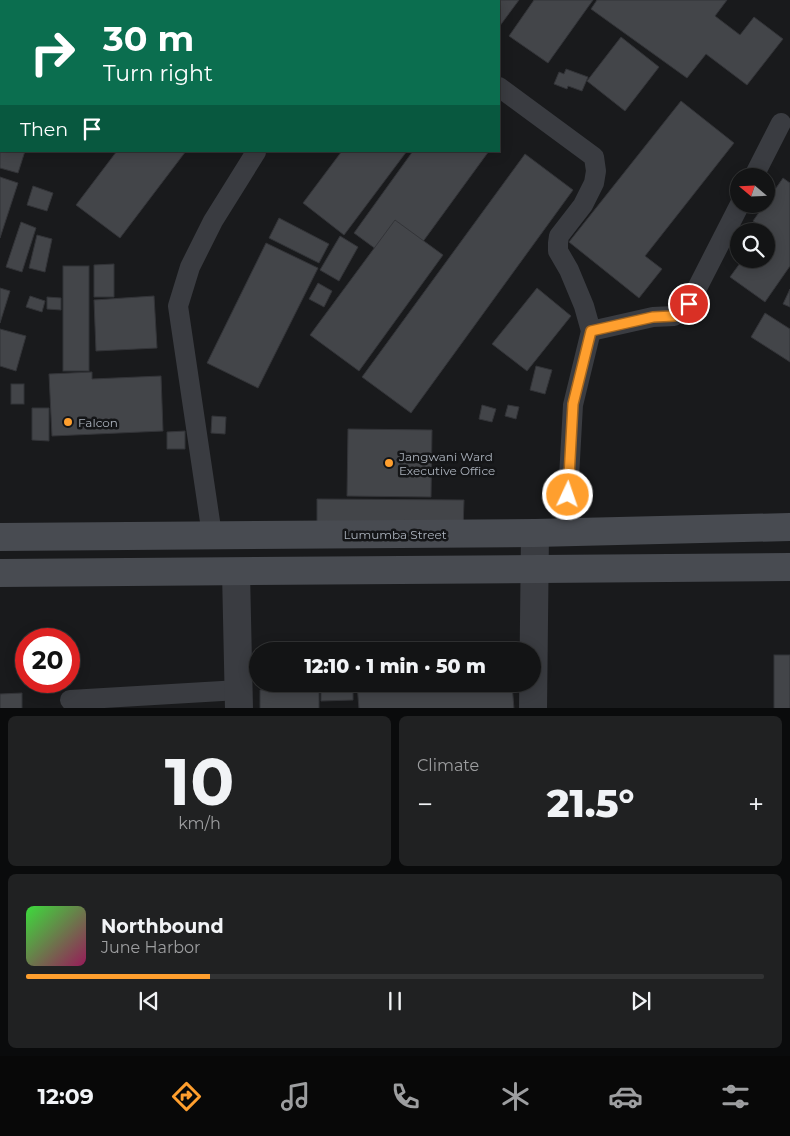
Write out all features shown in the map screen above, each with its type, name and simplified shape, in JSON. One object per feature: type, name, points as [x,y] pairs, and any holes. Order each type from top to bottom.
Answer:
[{"type":"main road","name":"Lumumba Street","points":[[0,537],[535,533],[790,527]]},
{"type":"main road","points":[[0,573],[790,567]]},
{"type":"street","points":[[533,708],[535,533]]},
{"type":"street","points":[[236,572],[239,699]]},
{"type":"lane","points":[[500,88],[594,157],[596,171],[594,183],[583,205],[559,236],[558,251],[569,270],[584,306],[591,331],[573,404],[566,532]]},
{"type":"lane","points":[[758,168],[781,123]]},
{"type":"lane","points":[[212,535],[178,306],[190,267],[213,221],[256,152]]},
{"type":"lane","points":[[591,331],[653,317],[674,316],[689,304],[735,213]]},
{"type":"lane","points":[[70,700],[239,699]]},
{"type":"building","points":[[500,0],[519,0],[500,26]]},
{"type":"building","points":[[534,0],[593,0],[548,63],[509,36]]},
{"type":"building","points":[[597,0],[727,0],[715,16],[740,35],[754,17],[783,39],[747,85],[706,54],[687,78],[591,9]]},
{"type":"building","points":[[621,37],[659,67],[625,111],[587,81]]},
{"type":"building","points":[[566,69],[588,77],[582,91],[568,86],[567,89],[554,84],[559,72],[564,74]]},
{"type":"building","points":[[681,101],[734,143],[645,256],[662,269],[639,298],[569,242]]},
{"type":"building","points":[[0,152],[25,152],[18,173],[0,168]]},
{"type":"building","points":[[116,152],[185,152],[120,238],[76,205]]},
{"type":"building","points":[[341,152],[406,152],[344,235],[303,203]]},
{"type":"building","points":[[412,152],[488,152],[403,269],[354,233]]},
{"type":"building","points":[[525,154],[573,190],[411,413],[362,377]]},
{"type":"building","points":[[0,177],[18,183],[0,238]]},
{"type":"building","points":[[783,178],[790,183],[790,266],[765,302],[730,277],[736,268],[775,268],[775,223],[756,223],[753,221],[759,213],[775,213],[775,189]]},
{"type":"building","points":[[33,186],[53,193],[47,211],[27,205]]},
{"type":"building","points":[[279,218],[329,244],[319,263],[269,238]]},
{"type":"building","points":[[395,220],[443,255],[359,371],[310,335]]},
{"type":"building","points":[[21,222],[36,228],[22,272],[6,267]]},
{"type":"building","points":[[37,235],[52,239],[45,272],[29,268]]},
{"type":"building","points":[[340,236],[358,247],[339,281],[320,270]]},
{"type":"building","points":[[266,243],[318,268],[258,388],[207,363]]},
{"type":"building","points":[[114,264],[114,297],[94,297],[94,265]]},
{"type":"building","points":[[63,266],[89,266],[89,371],[63,371]]},
{"type":"building","points":[[318,283],[332,291],[324,307],[309,299]]},
{"type":"building","points":[[0,288],[10,291],[0,323]]},
{"type":"building","points":[[537,288],[571,316],[527,371],[492,344]]},
{"type":"building","points":[[790,289],[790,307],[783,304]]},
{"type":"building","points":[[30,296],[45,301],[42,312],[26,307]]},
{"type":"building","points":[[154,296],[157,348],[96,351],[94,300]]},
{"type":"building","points":[[47,297],[61,298],[61,310],[47,309]]},
{"type":"building","points":[[765,313],[790,329],[790,362],[751,337]]},
{"type":"building","points":[[0,329],[26,336],[16,371],[0,366]]},
{"type":"building","points":[[536,366],[552,370],[545,394],[530,390]]},
{"type":"building","points":[[92,372],[92,379],[161,376],[163,431],[52,436],[49,374]]},
{"type":"building","points":[[11,384],[24,384],[24,404],[11,404]]},
{"type":"building","points":[[482,405],[496,409],[492,422],[479,419]]},
{"type":"building","points":[[508,405],[519,407],[516,419],[505,416]]},
{"type":"building","points":[[32,408],[49,408],[49,441],[32,440]]},
{"type":"building","points":[[212,416],[226,417],[225,434],[211,433]]},
{"type":"building","name":"Jangwani Ward Executive Office","points":[[348,429],[432,430],[431,497],[347,496]]},
{"type":"building","points":[[185,431],[185,449],[167,449],[167,432]]},
{"type":"building","name":"Jangwani Ward Executive Office","points":[[317,499],[464,500],[463,531],[317,529]]},
{"type":"building","points":[[774,655],[790,655],[790,708],[774,708]]},
{"type":"building","points":[[260,692],[319,692],[319,708],[260,708]]},
{"type":"building","points":[[321,692],[353,692],[353,700],[321,701]]},
{"type":"building","points":[[358,692],[513,692],[514,708],[359,708]]},
{"type":"building","points":[[22,693],[22,708],[0,708],[0,694]]},
{"type":"place","name":"Falcon","points":[[68,422]]},
{"type":"place","name":"Jangwani Ward Executive Office","points":[[389,463]]},
{"type":"route","points":[[568,495],[573,404],[591,331],[653,317],[674,316],[689,304]]}]
